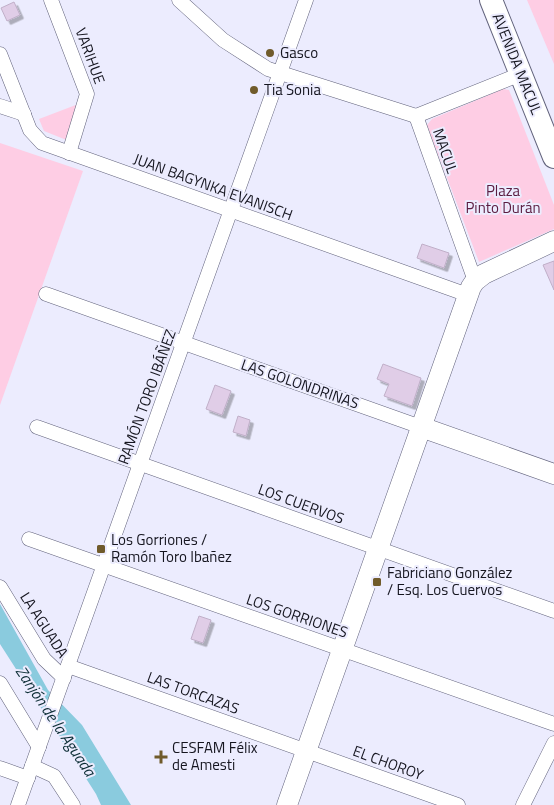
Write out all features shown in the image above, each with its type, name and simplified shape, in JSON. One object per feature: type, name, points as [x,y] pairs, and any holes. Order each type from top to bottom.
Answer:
[{"type":"main road","name":"AVENIDA MACUL","points":[[492,0],[554,157]]},
{"type":"street","name":"VARIHUE","points":[[51,0],[87,94],[69,153]]},
{"type":"street","points":[[179,0],[231,46],[253,60],[280,73],[416,116],[521,74]]},
{"type":"street","name":"RAMÓN TORO IBÁÑEZ","points":[[18,805],[306,0]]},
{"type":"street","name":"JUAN BAGYNKA EVANISCH","points":[[0,54],[24,114],[37,140],[231,210],[471,288]]},
{"type":"street","points":[[0,106],[24,114]]},
{"type":"street","name":"MACUL","points":[[416,116],[471,288]]},
{"type":"street","points":[[287,805],[471,288],[554,241]]},
{"type":"street","name":"LAS GOLONDRINAS","points":[[46,294],[554,474]]},
{"type":"street","name":"LOS CUERVOS","points":[[38,427],[554,611]]},
{"type":"street","name":"LOS GORRIONES","points":[[29,539],[554,724]]},
{"type":"street","name":"LA AGUADA","points":[[0,587],[44,659],[64,677]]},
{"type":"street","name":"LAS TORCAZAS","points":[[64,677],[306,751]]},
{"type":"street","points":[[0,684],[39,747]]},
{"type":"street","points":[[523,805],[554,743]]},
{"type":"street","name":"EL CHOROY","points":[[306,751],[458,805]]},
{"type":"street","points":[[0,768],[49,773],[58,780],[74,805]]},
{"type":"green space","points":[[527,0],[554,0],[554,64]]},
{"type":"green space","name":"Plaza Pinto Durán","points":[[503,89],[509,90],[554,205],[554,229],[479,262],[427,125],[432,119]]},
{"type":"green space","points":[[81,103],[69,141],[44,131],[39,119]]},
{"type":"green space","points":[[0,143],[83,171],[0,405]]},
{"type":"water","name":"Zanjón de la Aguada","points":[[0,604],[48,690],[82,725],[131,805],[101,805],[96,794],[0,644]]},
{"type":"building","points":[[14,2],[20,15],[7,21],[1,8]]},
{"type":"building","points":[[422,244],[449,253],[444,268],[417,258]]},
{"type":"building","points":[[554,261],[554,290],[543,265]]},
{"type":"building","points":[[383,364],[421,378],[412,406],[384,396],[389,384],[377,379]]},
{"type":"building","points":[[215,385],[231,391],[222,415],[206,409]]},
{"type":"building","points":[[238,416],[250,420],[246,436],[233,432]]},
{"type":"building","points":[[199,616],[211,620],[203,643],[191,639]]},
{"type":"place","name":"Gasco","points":[[270,53]]},
{"type":"place","name":"Tia Sonia","points":[[254,90]]},
{"type":"place","name":"Los Gorriones / Ramón Toro Ibañez","points":[[101,549]]},
{"type":"place","name":"Fabriciano González / Esq. Los Cuervos","points":[[377,582]]},
{"type":"place","name":"CESFAM Félix de Amesti","points":[[161,757]]}]
